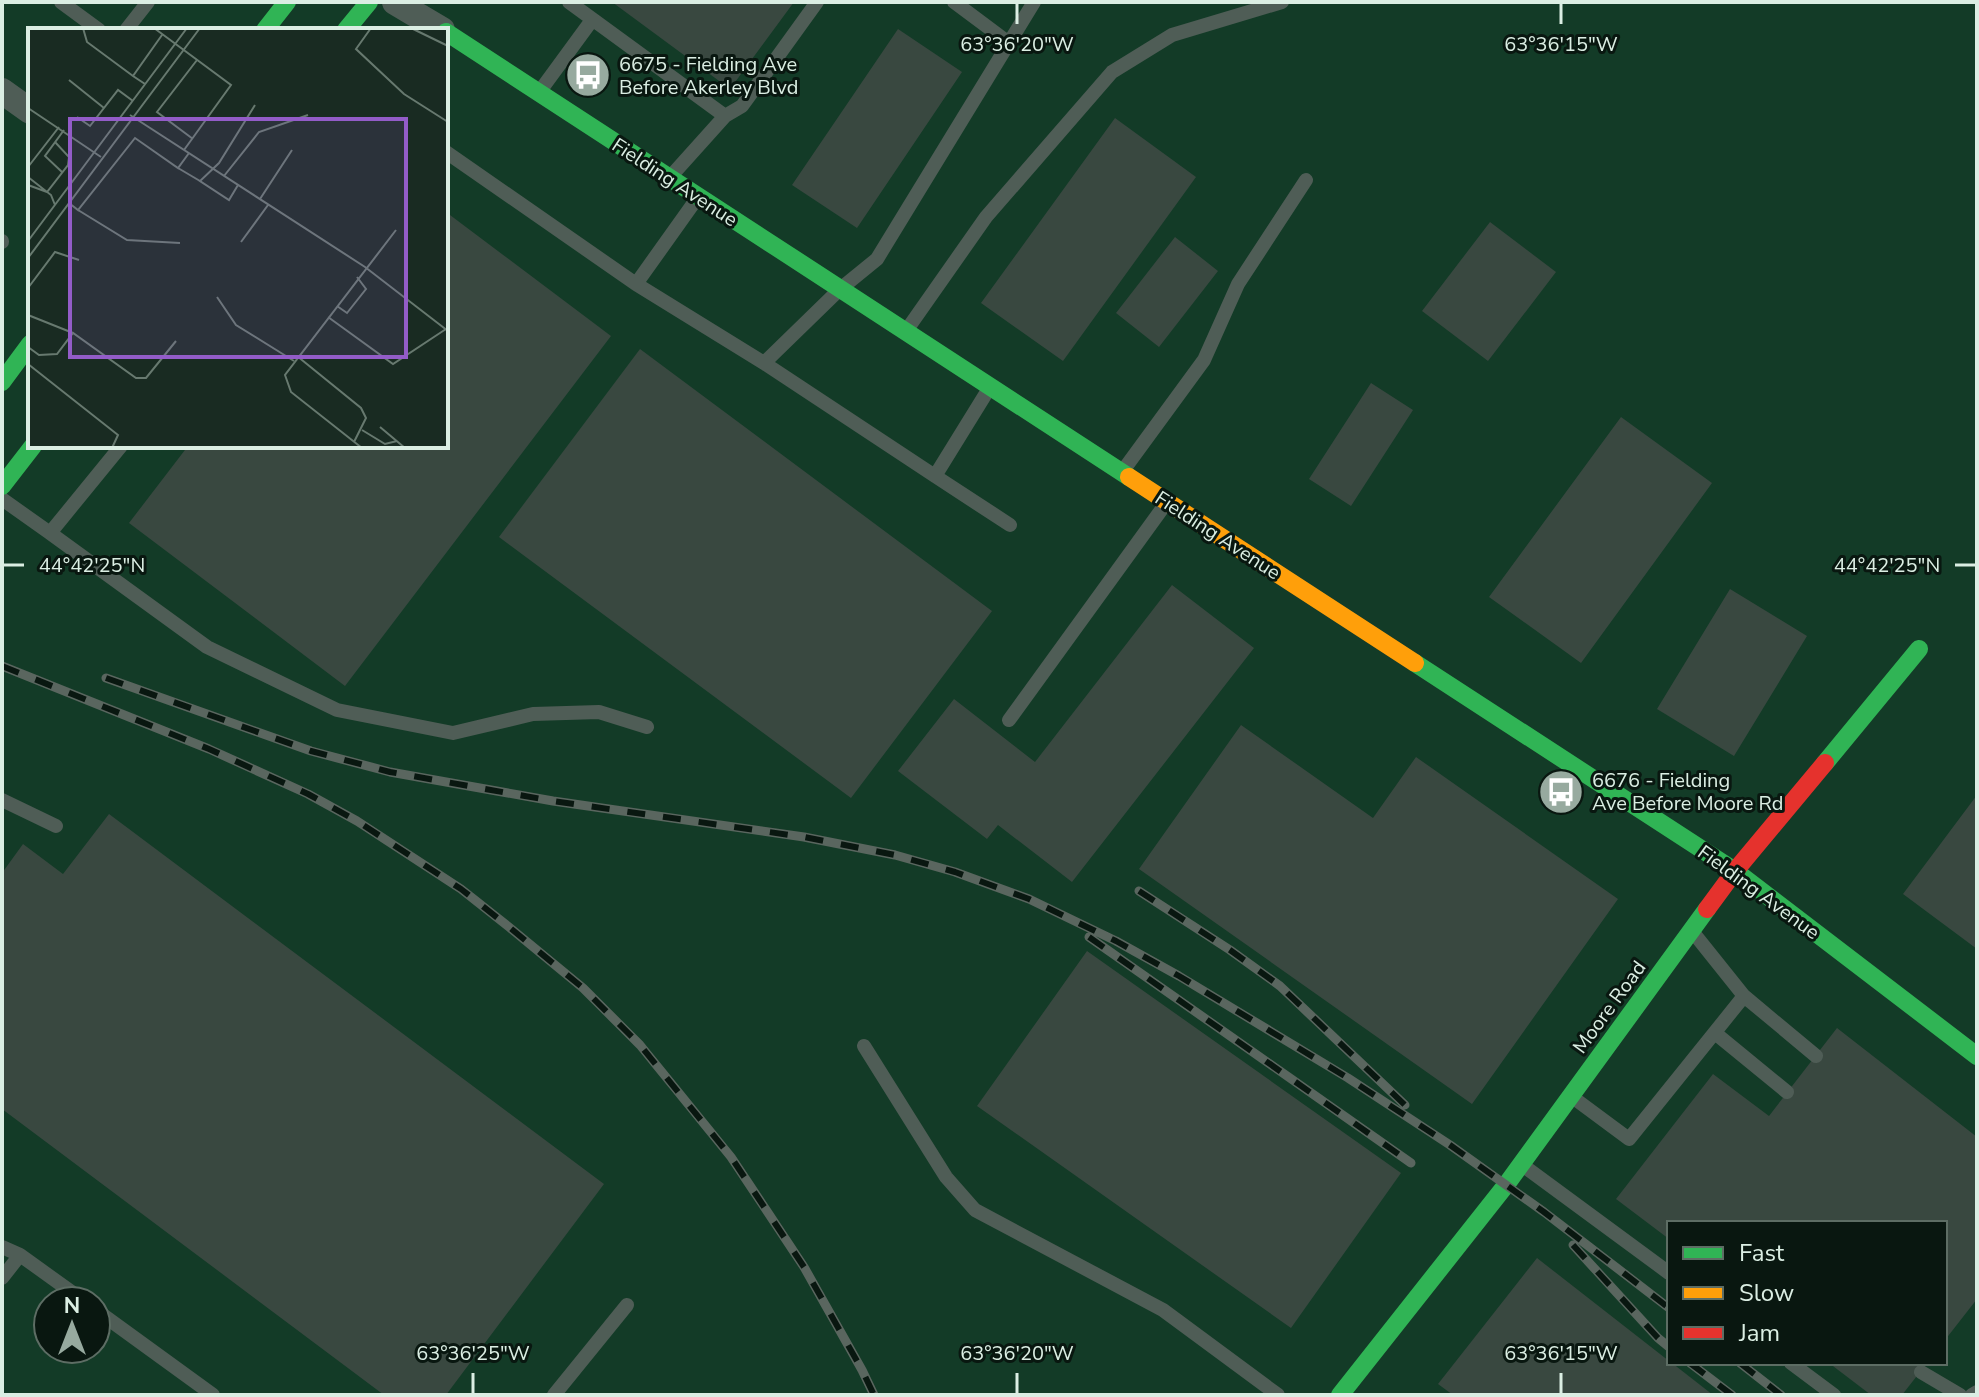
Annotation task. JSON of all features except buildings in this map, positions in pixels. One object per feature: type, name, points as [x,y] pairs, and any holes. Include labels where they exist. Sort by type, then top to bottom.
[{"type":"street","points":[[267,28],[287,2]]},
{"type":"street","points":[[348,28],[369,2]]},
{"type":"street","name":"Fielding Avenue","points":[[395,2],[438,28]]},
{"type":"street","name":"Fielding Avenue","points":[[448,34],[1735,871],[1977,1056]]},
{"type":"street","points":[[2,91],[28,110]]},
{"type":"street","points":[[2,382],[28,347]]},
{"type":"street","points":[[2,486],[31,448]]},
{"type":"street","name":"Moore Road","points":[[1340,1395],[1521,1163],[1735,871],[1919,649]]},
{"type":"lane","points":[[61,2],[96,28]]},
{"type":"lane","points":[[128,28],[148,2]]},
{"type":"lane","points":[[569,2],[725,116]]},
{"type":"lane","points":[[669,178],[725,116],[742,106],[817,2]]},
{"type":"lane","points":[[954,2],[1009,43]]},
{"type":"lane","points":[[764,363],[839,290],[877,259],[1034,2]]},
{"type":"lane","points":[[906,331],[986,217],[1112,72],[1172,35],[1282,2]]},
{"type":"lane","points":[[539,93],[592,20]]},
{"type":"lane","points":[[448,153],[636,284],[764,363],[1010,525]]},
{"type":"lane","points":[[1122,472],[1204,360],[1238,284],[1306,180]]},
{"type":"lane","points":[[636,284],[698,197]]},
{"type":"lane","points":[[935,476],[991,387]]},
{"type":"lane","points":[[50,533],[119,448]]},
{"type":"lane","points":[[2,499],[207,647],[337,710],[453,733],[533,714],[599,712],[647,727]]},
{"type":"lane","points":[[1009,720],[1167,501]]},
{"type":"lane","points":[[2,800],[56,826]]},
{"type":"lane","points":[[1692,931],[1744,996],[1816,1056]]},
{"type":"lane","points":[[1571,1096],[1629,1139],[1744,996]]},
{"type":"lane","points":[[1715,1033],[1787,1092]]},
{"type":"lane","points":[[864,1046],[946,1177],[975,1210],[1163,1310],[1278,1395]]},
{"type":"lane","points":[[1521,1163],[1667,1272]]},
{"type":"lane","points":[[2,1247],[20,1255],[62,1285]]},
{"type":"lane","points":[[2,1278],[20,1255]]},
{"type":"lane","points":[[554,1395],[627,1305]]},
{"type":"lane","points":[[112,1322],[213,1395]]},
{"type":"lane","points":[[1794,1365],[1834,1395]]},
{"type":"lane","points":[[1921,1372],[1960,1395]]},
{"type":"shaded area","points":[[2,2],[1977,2],[1977,1395],[2,1395]]},
{"type":"railway","points":[[2,666],[209,749],[308,794],[357,821],[461,889],[583,988],[640,1045],[731,1157],[804,1267],[874,1395]]},
{"type":"railway","points":[[106,678],[311,751],[390,772],[553,801],[804,837],[895,855],[955,872],[1029,899],[1179,976],[1348,1078],[1544,1212],[1667,1306]]},
{"type":"railway","points":[[1139,891],[1280,986],[1405,1105]]},
{"type":"railway","points":[[1089,937],[1411,1163]]},
{"type":"railway","points":[[1573,1245],[1667,1345]]},
{"type":"railway","points":[[1693,1365],[1732,1395]]},
{"type":"railway","points":[[1743,1365],[1781,1395]]},
{"type":"traffic: fast","points":[[267,28],[287,2]]},
{"type":"traffic: fast","points":[[348,28],[369,2]]},
{"type":"traffic: fast","points":[[448,33],[1129,477]]},
{"type":"traffic: fast","points":[[2,382],[28,347]]},
{"type":"traffic: fast","points":[[2,486],[31,448]]},
{"type":"traffic: fast","points":[[1825,763],[1919,649]]},
{"type":"traffic: fast","points":[[1415,663],[1735,871],[1977,1056]]},
{"type":"traffic: fast","points":[[1340,1395],[1506,1185],[1707,909]]},
{"type":"traffic: slow","points":[[1129,477],[1415,663]]},
{"type":"traffic: jam","points":[[1707,909],[1825,763]]},
{"type":"place","name":"6675 - Fielding Ave Before Akerley Blvd","points":[[588,75]]},
{"type":"place","name":"6676 - Fielding Ave Before Moore Rd","points":[[1561,792]]}]
